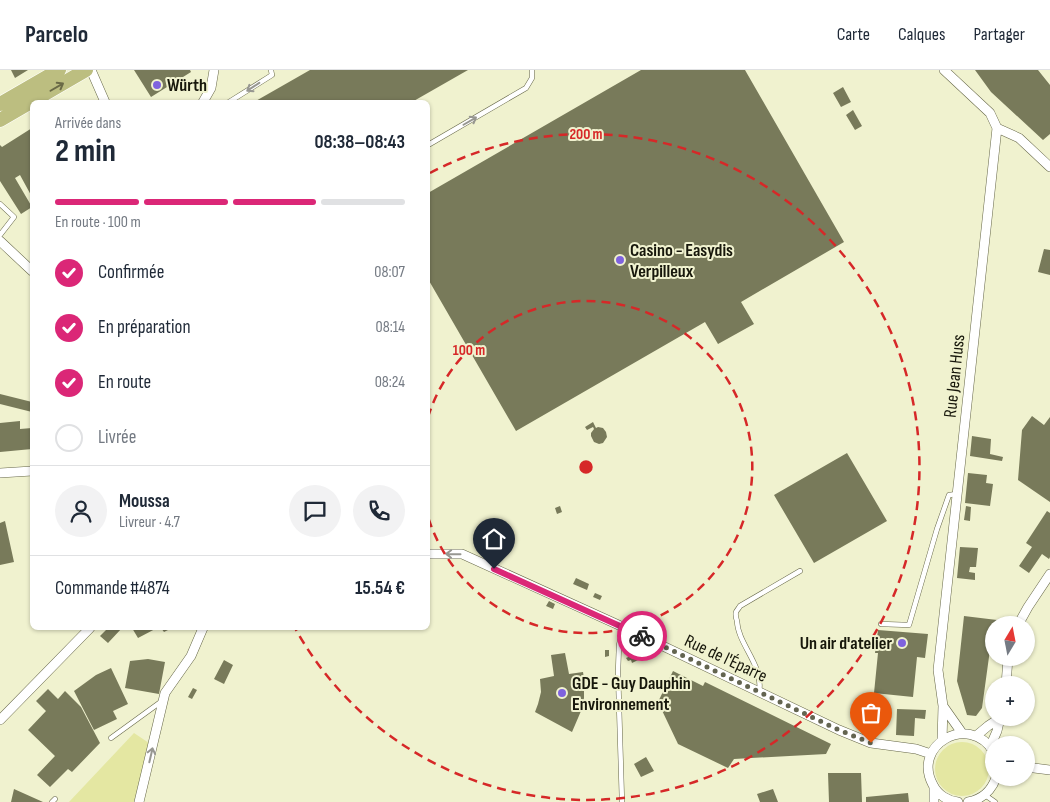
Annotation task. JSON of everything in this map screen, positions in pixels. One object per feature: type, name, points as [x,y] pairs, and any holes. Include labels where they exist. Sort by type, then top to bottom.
[{"type":"main road","points":[[0,104],[59,70]]},
{"type":"main road","points":[[34,100],[86,70]]},
{"type":"main road","points":[[0,120],[30,103]]},
{"type":"street","points":[[91,70],[104,100]]},
{"type":"street","points":[[205,100],[211,88],[214,70]]},
{"type":"street","points":[[944,70],[990,113],[997,128],[1019,138],[1050,167]]},
{"type":"street","name":"Rue Jean Huss","points":[[942,741],[943,706],[938,670],[997,128]]},
{"type":"street","points":[[0,241],[30,269]]},
{"type":"street","points":[[0,473],[30,470]]},
{"type":"street","name":"Rue de l'Éparre","points":[[430,554],[462,554],[839,730],[871,743],[916,749],[931,754]]},
{"type":"street","points":[[1023,616],[1050,574]]},
{"type":"street","points":[[0,720],[88,630]]},
{"type":"street","points":[[139,802],[165,693],[191,656],[202,630]]},
{"type":"street","name":"Rue Jean Huss","points":[[943,706],[962,733]]},
{"type":"street","points":[[976,736],[988,726]]},
{"type":"street","points":[[958,802],[946,798],[934,788],[929,777],[928,765],[931,754],[942,741],[951,735],[962,733],[976,736],[985,742]]},
{"type":"street","points":[[1035,769],[1050,770]]},
{"type":"street","points":[[968,802],[985,795],[992,786]]},
{"type":"street","points":[[934,788],[934,802]]},
{"type":"lane","points":[[232,100],[272,75],[272,70]]},
{"type":"lane","points":[[430,144],[526,88],[532,78],[532,70]]},
{"type":"lane","points":[[0,204],[14,217],[0,235]]},
{"type":"lane","points":[[881,624],[909,625],[949,495],[957,494]]},
{"type":"lane","points":[[759,692],[761,683],[753,660],[737,626],[736,612],[740,606],[800,571]]},
{"type":"lane","points":[[622,802],[618,672],[619,644],[623,628]]},
{"type":"lane","points":[[111,738],[164,700]]},
{"type":"lane","points":[[985,795],[995,802]]},
{"type":"green space","points":[[134,733],[149,743],[134,802],[69,802]]},
{"type":"green space","points":[[962,742],[972,744],[984,754],[985,782],[981,788],[972,794],[962,796],[952,794],[943,788],[937,779],[935,769],[937,759],[943,750],[952,744]]},
{"type":"building","points":[[11,70],[28,70],[15,78]]},
{"type":"building","name":"Würth","points":[[134,70],[190,70],[191,72],[151,97]]},
{"type":"building","points":[[310,70],[468,70],[416,100],[258,100]]},
{"type":"building","name":"Casino - Easydis Verpilleux","points":[[641,70],[745,70],[844,242],[741,302],[754,324],[718,344],[705,322],[516,431],[430,282],[430,192]]},
{"type":"building","points":[[975,70],[1038,70],[1050,85],[1050,134],[1043,140],[991,92]]},
{"type":"building","points":[[843,87],[851,102],[841,107],[833,93]]},
{"type":"building","points":[[853,110],[862,126],[855,130],[846,115]]},
{"type":"building","points":[[30,129],[30,193],[20,175],[15,178],[30,204],[30,208],[21,214],[0,181],[0,145],[2,147]]},
{"type":"building","points":[[1044,249],[1050,250],[1050,275],[1038,272]]},
{"type":"building","points":[[0,394],[30,402],[30,412],[0,404]]},
{"type":"building","points":[[1032,416],[1044,425],[1050,417],[1050,502],[1018,480],[1022,430]]},
{"type":"building","points":[[20,421],[20,429],[30,428],[30,449],[0,452],[0,423]]},
{"type":"building","points":[[593,422],[596,428],[603,428],[606,432],[607,437],[603,443],[594,442],[591,436],[593,427],[587,430],[585,427]]},
{"type":"building","points":[[972,436],[991,439],[990,454],[1003,457],[1002,461],[970,456]]},
{"type":"building","points":[[847,453],[887,521],[814,563],[774,495]]},
{"type":"building","points":[[968,473],[987,475],[986,483],[993,484],[990,506],[965,503]]},
{"type":"building","points":[[560,506],[562,512],[557,514],[555,508]]},
{"type":"building","points":[[966,506],[971,507],[970,521],[964,520]]},
{"type":"building","points":[[1047,511],[1050,513],[1050,557],[1049,559],[1042,554],[1029,573],[1019,566],[1032,547],[1026,543]]},
{"type":"building","points":[[5,521],[14,562],[0,565],[0,523]]},
{"type":"building","points":[[960,547],[978,548],[976,567],[970,567],[969,572],[975,573],[975,580],[957,578]]},
{"type":"building","points":[[576,578],[589,584],[587,590],[573,584]]},
{"type":"building","points":[[595,593],[602,596],[600,600],[593,597]]},
{"type":"building","points":[[549,601],[555,604],[553,609],[546,606]]},
{"type":"building","points":[[964,616],[985,619],[985,666],[988,666],[982,708],[976,716],[967,715],[957,681]]},
{"type":"building","points":[[106,630],[120,630],[108,643],[100,636]]},
{"type":"building","points":[[133,630],[153,630],[138,638]]},
{"type":"building","points":[[878,630],[928,634],[925,658],[917,657],[913,697],[874,693],[878,653],[875,653]]},
{"type":"building","points":[[605,650],[609,650],[609,656],[605,657]]},
{"type":"building","name":"GDE - Guy Dauphin Environnement","points":[[565,653],[569,674],[583,672],[584,679],[584,698],[572,732],[535,712],[541,692],[540,679],[554,676],[551,655]]},
{"type":"building","points":[[635,654],[638,660],[632,663],[631,660],[628,661],[626,658]]},
{"type":"building","points":[[148,659],[165,662],[159,694],[125,688],[130,661]]},
{"type":"building","points":[[224,660],[233,665],[224,684],[214,679]]},
{"type":"building","points":[[111,668],[128,704],[113,711],[117,719],[94,730],[74,691],[96,675]]},
{"type":"building","points":[[673,671],[703,686],[705,682],[831,744],[826,754],[734,759],[728,768],[678,744],[658,702]]},
{"type":"building","points":[[193,688],[197,690],[192,699],[188,697]]},
{"type":"building","points":[[48,689],[58,699],[65,691],[81,707],[100,743],[72,772],[68,769],[50,787],[37,775],[55,756],[28,730],[46,711],[36,701]]},
{"type":"building","points":[[897,709],[926,710],[925,719],[915,718],[914,736],[896,735]]},
{"type":"building","points":[[646,757],[654,771],[641,777],[634,764]]},
{"type":"building","points":[[828,773],[861,773],[862,802],[829,802]]},
{"type":"building","points":[[14,789],[43,802],[11,802]]},
{"type":"building","points":[[773,789],[778,802],[760,802],[757,794]]},
{"type":"building","points":[[908,793],[909,802],[866,802],[866,797]]},
{"type":"way so far","points":[[642,636],[839,730],[871,743]]},
{"type":"place","name":"Würth","points":[[157,85]]},
{"type":"place","name":"Casino - Easydis Verpilleux","points":[[620,260]]},
{"type":"place","name":"Un air d'atelier","points":[[902,643]]},
{"type":"place","name":"GDE - Guy Dauphin Environnement","points":[[562,693]]},
{"type":"route","points":[[494,569],[642,636]]}]
